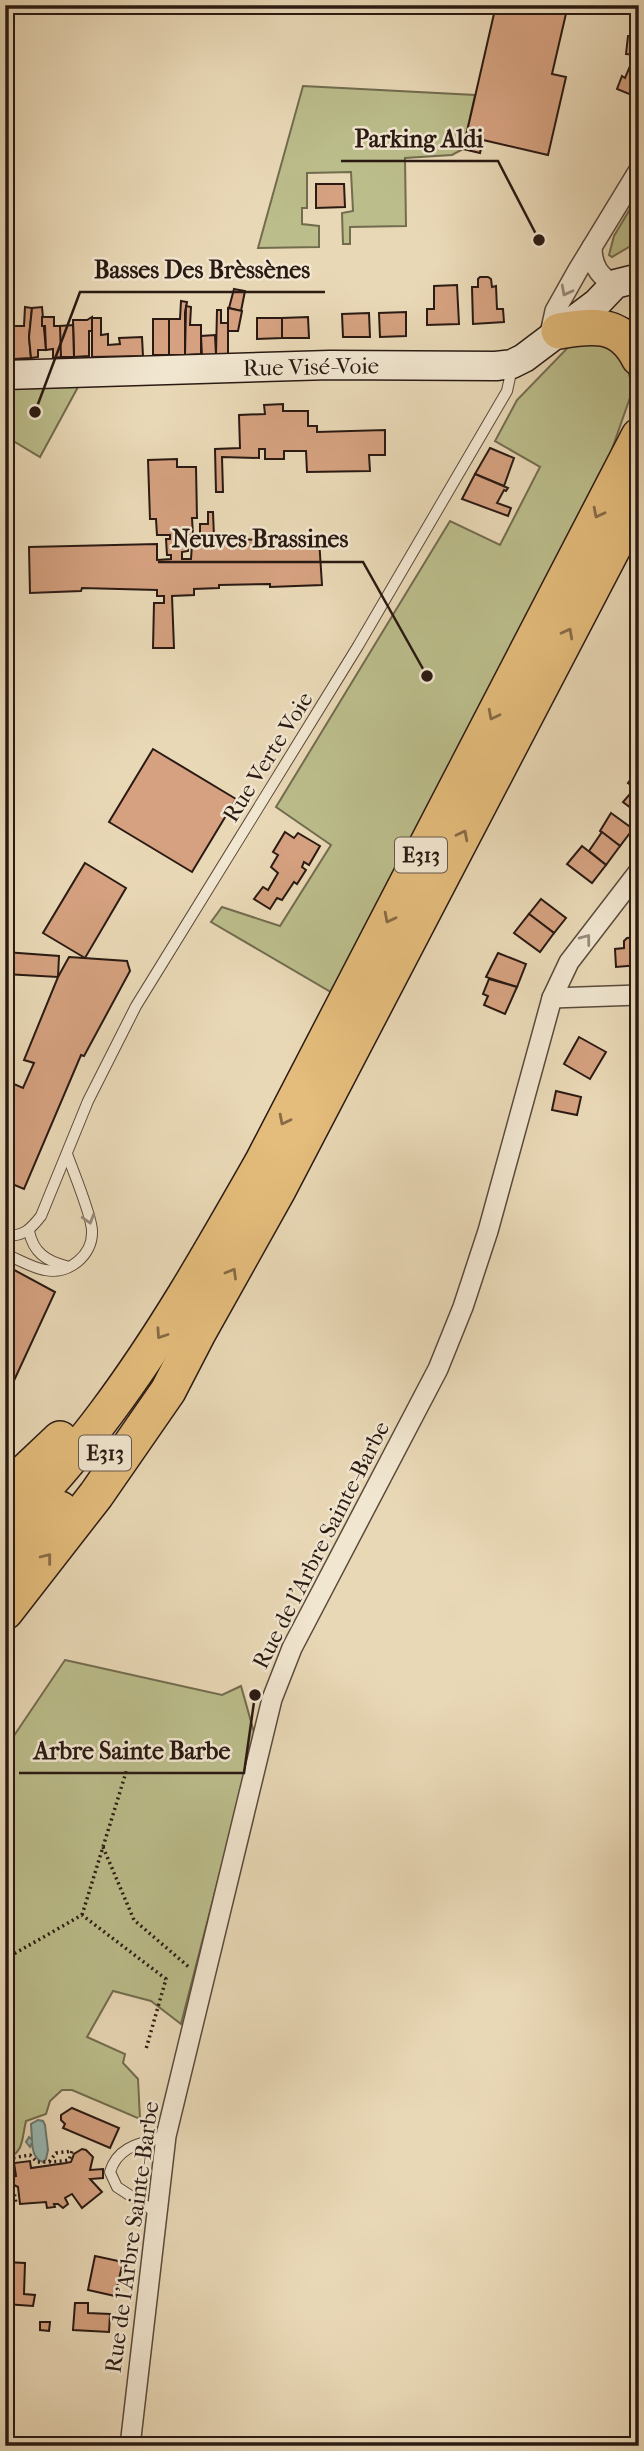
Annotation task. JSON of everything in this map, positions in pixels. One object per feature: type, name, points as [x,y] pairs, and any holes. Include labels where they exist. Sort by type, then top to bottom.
[{"type":"highway","points":[[554,335],[592,326],[605,328],[623,337],[639,358]]},
{"type":"highway","points":[[634,444],[639,411]]},
{"type":"highway","name":"E313","points":[[5,1532],[81,1446],[129,1381],[203,1266],[262,1163],[634,444]]},
{"type":"highway","name":"E313","points":[[5,1567],[59,1510],[198,1333],[278,1190],[639,498]]},
{"type":"highway","points":[[5,1612],[96,1495],[168,1391],[198,1333]]},
{"type":"highway","points":[[5,1491],[93,1406],[129,1381]]},
{"type":"street","points":[[554,335],[555,311],[639,170]]},
{"type":"street","points":[[512,364],[622,290],[607,281],[596,268],[592,247]]},
{"type":"street","name":"Rue Visé-Voie","points":[[5,375],[330,365],[512,364]]},
{"type":"street","name":"Rue de l'Arbre Sainte-Barbe","points":[[130,2446],[166,2136],[272,1699],[292,1648],[438,1369],[463,1307],[488,1231],[552,998],[569,962],[639,871]]},
{"type":"street","points":[[552,998],[639,995]]},
{"type":"lane","name":"Rue Verte Voie","points":[[29,1231],[41,1216],[88,1101],[136,1006],[358,646],[507,391],[512,364]]},
{"type":"lane","points":[[5,1038],[9,1038],[5,1049]]},
{"type":"lane","points":[[5,1254],[47,1271],[69,1267],[85,1256],[91,1244],[93,1229],[67,1154]]},
{"type":"lane","points":[[5,1236],[17,1236],[29,1231],[32,1243],[39,1253],[51,1262],[69,1267]]},
{"type":"lane","points":[[157,2214],[117,2187],[110,2172],[113,2162],[126,2148],[166,2136]]},
{"type":"path","points":[[5,1959],[82,1915],[127,1769]]},
{"type":"path","points":[[103,1847],[134,1920],[195,1971]]},
{"type":"path","points":[[82,1915],[166,1979],[146,2049]]},
{"type":"path","points":[[5,2135],[5,2153]]},
{"type":"path","points":[[16,2204],[13,2191],[6,2187],[5,2182],[12,2172],[8,2162],[12,2158],[30,2155],[37,2162],[49,2162],[69,2160],[72,2151],[56,2153],[49,2162]]},
{"type":"green space","points":[[303,86],[475,95],[463,149],[452,155],[405,158],[406,226],[350,227],[350,244],[343,244],[342,213],[353,211],[351,172],[307,173],[307,208],[302,208],[302,224],[319,226],[319,247],[258,248]]},
{"type":"green space","points":[[639,194],[639,241],[612,257],[609,255],[614,236]]},
{"type":"green space","points":[[579,336],[621,345],[633,389],[605,469],[336,995],[211,922],[222,907],[280,926],[331,845],[276,807],[450,521],[500,545],[540,467],[495,441],[517,400]]},
{"type":"green space","points":[[5,387],[78,387],[40,457],[5,436]]},
{"type":"green space","points":[[65,1660],[222,1695],[241,1686],[255,1736],[181,2024],[151,2001],[113,1991],[87,2037],[125,2054],[123,2063],[138,2079],[140,2119],[72,2090],[62,2090],[50,2101],[46,2114],[26,2121],[19,2149],[5,2160],[8,2146],[12,2142],[5,2133],[5,1749]]},
{"type":"water","points":[[38,2120],[45,2125],[48,2150],[43,2162],[36,2157],[32,2143],[30,2147],[26,2142],[29,2137],[32,2140],[31,2124]]},
{"type":"building","points":[[496,5],[568,5],[552,74],[566,77],[548,155],[483,140],[480,153],[463,149]]},
{"type":"building","points":[[628,36],[639,37],[639,55],[626,54]]},
{"type":"building","points":[[633,59],[639,62],[639,98],[617,89]]},
{"type":"building","points":[[316,184],[344,184],[345,207],[316,208]]},
{"type":"building","points":[[480,277],[488,277],[492,287],[496,286],[497,309],[503,309],[504,322],[473,324],[472,287],[478,287]]},
{"type":"building","points":[[457,285],[459,324],[427,325],[427,309],[434,309],[434,286]]},
{"type":"building","points":[[234,289],[245,291],[241,311],[229,308]]},
{"type":"building","points":[[181,301],[187,302],[185,355],[169,355],[169,319],[180,319]]},
{"type":"building","points":[[186,306],[191,307],[190,325],[201,325],[201,354],[185,355]]},
{"type":"building","points":[[25,307],[32,308],[29,337],[31,358],[14,359],[14,326],[24,326]]},
{"type":"building","points":[[42,307],[46,350],[38,350],[38,357],[31,358],[29,337],[32,308]]},
{"type":"building","points":[[228,308],[242,311],[238,331],[228,331]]},
{"type":"building","points":[[217,310],[221,310],[221,323],[228,323],[228,354],[216,354]]},
{"type":"building","points":[[406,312],[406,336],[380,337],[379,313]]},
{"type":"building","points":[[5,313],[7,337],[13,336],[14,359],[5,359]]},
{"type":"building","points":[[369,313],[370,337],[343,337],[342,314]]},
{"type":"building","points":[[42,317],[54,317],[54,326],[61,326],[61,357],[53,358],[53,349],[46,350]]},
{"type":"building","points":[[92,317],[89,356],[74,357],[73,320],[87,320]]},
{"type":"building","points":[[308,317],[309,338],[282,338],[282,318]]},
{"type":"building","points":[[92,318],[101,318],[101,335],[108,334],[108,345],[120,344],[119,338],[142,337],[143,356],[92,357]]},
{"type":"building","points":[[257,318],[282,318],[282,338],[257,339]]},
{"type":"building","points":[[153,319],[169,319],[169,355],[153,355]]},
{"type":"building","points":[[73,325],[74,357],[61,357],[60,326]]},
{"type":"building","points":[[215,335],[216,355],[202,356],[201,336]]},
{"type":"building","points":[[283,404],[283,411],[308,411],[308,426],[317,426],[317,432],[385,430],[385,455],[369,455],[370,471],[307,472],[306,451],[284,451],[284,459],[265,459],[265,449],[259,449],[259,458],[222,457],[223,492],[216,492],[215,449],[240,448],[239,415],[265,414],[264,405]]},
{"type":"building","points":[[490,448],[514,458],[504,486],[475,474]]},
{"type":"building","points":[[177,459],[177,467],[196,467],[197,518],[192,518],[193,535],[179,535],[178,539],[200,537],[200,524],[208,524],[208,512],[213,512],[214,537],[206,538],[206,542],[188,543],[188,551],[182,552],[182,559],[191,559],[192,544],[218,543],[218,540],[319,539],[322,585],[219,585],[219,588],[194,589],[194,595],[172,596],[174,648],[153,648],[154,603],[164,603],[164,596],[157,596],[157,590],[82,588],[81,591],[30,593],[29,547],[157,544],[157,560],[171,559],[171,555],[167,555],[166,539],[170,539],[170,535],[157,535],[156,519],[150,519],[148,460]]},
{"type":"building","points":[[475,474],[508,488],[497,503],[511,508],[508,516],[462,499]]},
{"type":"building","points":[[153,749],[236,799],[192,872],[109,822]]},
{"type":"building","points":[[639,768],[639,791],[628,783]]},
{"type":"building","points":[[635,788],[639,791],[639,814],[623,802]]},
{"type":"building","points":[[611,813],[633,829],[620,846],[600,831]]},
{"type":"building","points":[[285,832],[294,838],[298,833],[320,846],[309,865],[304,862],[302,867],[306,870],[297,884],[294,882],[282,900],[277,898],[270,909],[254,899],[263,887],[268,890],[278,873],[271,867],[278,855],[273,852]]},
{"type":"building","points":[[602,832],[620,846],[606,865],[589,851]]},
{"type":"building","points":[[582,846],[606,865],[592,883],[567,864]]},
{"type":"building","points":[[85,863],[126,888],[85,958],[43,933]]},
{"type":"building","points":[[541,899],[566,918],[554,933],[529,914]]},
{"type":"building","points":[[529,914],[554,933],[540,952],[514,933]]},
{"type":"building","points":[[639,937],[639,965],[616,967],[615,949],[624,948],[627,938]]},
{"type":"building","points":[[5,952],[59,956],[58,977],[5,974]]},
{"type":"building","points":[[498,953],[526,964],[517,987],[486,977]]},
{"type":"building","points":[[69,957],[127,961],[130,971],[84,1056],[81,1055],[24,1189],[5,1181],[5,1104],[14,1084],[23,1088],[34,1063],[24,1060]]},
{"type":"building","points":[[489,979],[517,987],[505,1014],[484,1005],[488,996],[483,994]]},
{"type":"building","points":[[579,1037],[606,1052],[590,1079],[564,1064]]},
{"type":"building","points":[[556,1091],[581,1097],[577,1115],[552,1110]]},
{"type":"building","points":[[5,1265],[55,1292],[5,1400]]},
{"type":"building","points":[[72,2108],[119,2128],[110,2148],[63,2128],[65,2124],[61,2115]]},
{"type":"building","points":[[82,2149],[93,2157],[90,2170],[103,2169],[103,2178],[90,2179],[102,2192],[82,2208],[72,2194],[65,2198],[68,2204],[63,2208],[54,2204],[55,2207],[47,2208],[46,2202],[20,2204],[18,2187],[10,2183],[12,2177],[16,2176],[14,2163],[30,2161],[31,2168],[71,2162],[74,2154]]},
{"type":"building","points":[[95,2256],[123,2262],[115,2296],[88,2290]]},
{"type":"building","points":[[5,2262],[25,2263],[24,2294],[35,2295],[33,2306],[5,2304]]},
{"type":"building","points":[[75,2303],[88,2303],[88,2313],[110,2314],[109,2332],[73,2330]]},
{"type":"building","points":[[40,2322],[50,2322],[49,2331],[40,2330]]},
{"type":"place","name":"Parking Aldi","points":[[539,240]]},
{"type":"place","name":"Basses Des Brèssènes","points":[[35,412]]},
{"type":"place","name":"Neuves Brassines","points":[[427,676]]},
{"type":"place","name":"Arbre Sainte Barbe","points":[[255,1695]]}]
